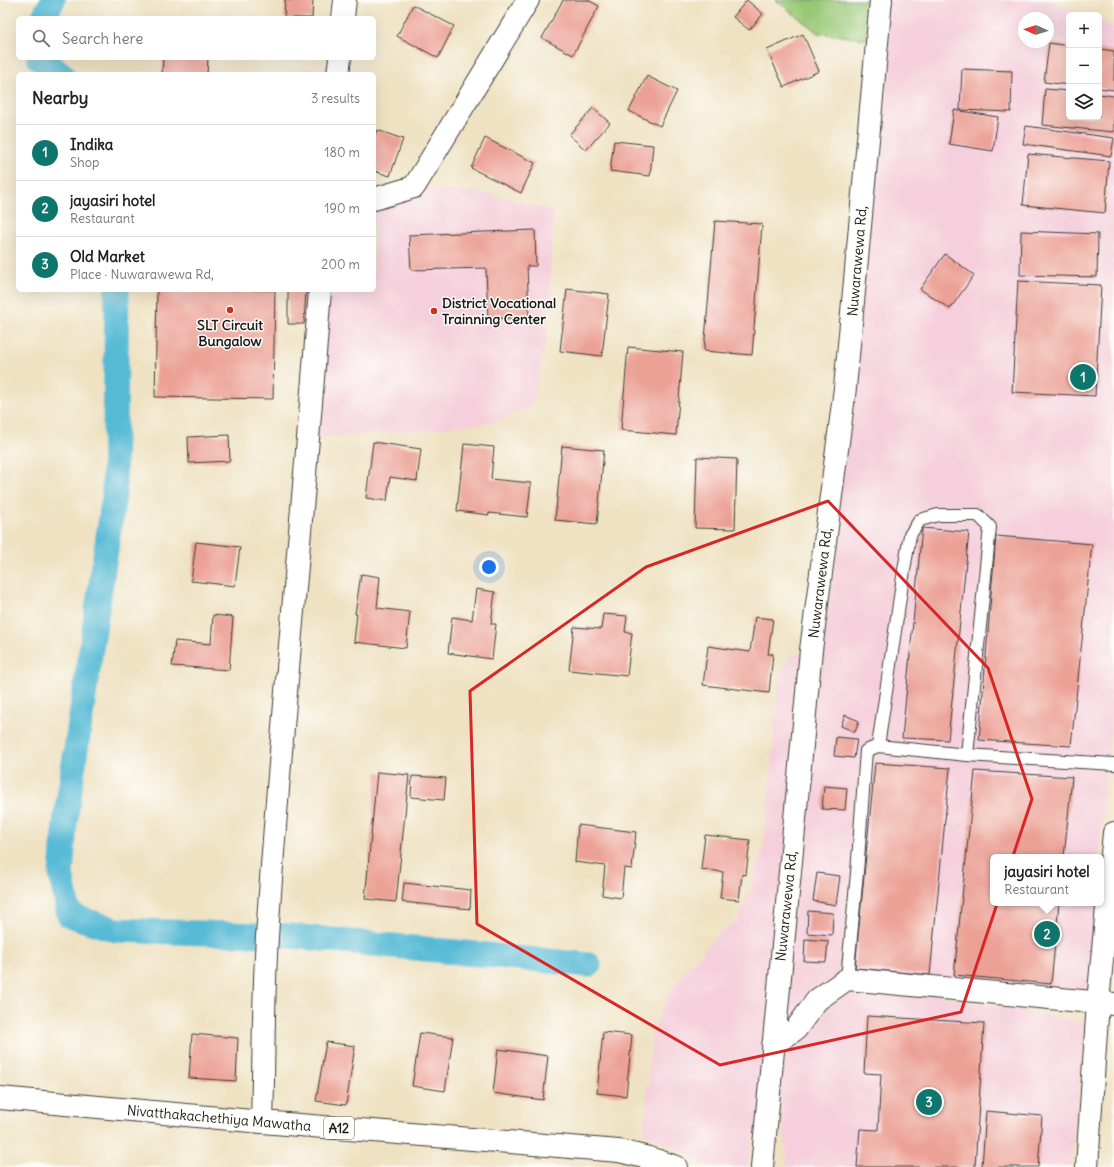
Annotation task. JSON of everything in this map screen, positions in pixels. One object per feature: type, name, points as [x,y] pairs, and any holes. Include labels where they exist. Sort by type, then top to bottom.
[{"type":"main road","points":[[343,16],[345,0]]},
{"type":"main road","points":[[376,199],[414,187],[528,0]]},
{"type":"main road","name":"Nuwarawewa Rd,","points":[[762,1167],[772,1045],[811,650],[844,388],[881,0]]},
{"type":"main road","points":[[338,72],[340,60]]},
{"type":"main road","points":[[262,1122],[267,939],[320,292]]},
{"type":"main road","points":[[1087,1167],[1106,1003],[1114,833]]},
{"type":"main road","points":[[772,1045],[796,1029],[817,1000],[847,979],[1106,1003]]},
{"type":"main road","name":"Nivatthakachethiya Mawatha","points":[[0,1098],[262,1122],[619,1151],[649,1158],[676,1167]]},
{"type":"lane","points":[[878,746],[910,535],[920,520],[938,515],[978,515],[990,527],[967,754]]},
{"type":"lane","points":[[847,979],[866,751],[878,746],[967,754],[1114,764]]},
{"type":"highlighted area","points":[[828,501],[988,668],[1032,799],[961,1012],[720,1065],[477,924],[470,691],[646,567]]},
{"type":"shaded area","points":[[881,0],[1051,0],[1078,12],[1066,12],[1066,120],[1102,120],[1102,21],[1114,26],[1114,687],[1099,854],[990,854],[990,906],[1095,906],[1087,990],[851,979],[1086,1023],[1071,1167],[788,1167],[773,1047],[747,1167],[710,1167],[696,1158],[644,1133],[652,1032],[674,984],[716,936],[737,921],[751,889],[764,844],[779,680],[789,656],[811,650]]},
{"type":"shaded area","name":"District Vocational Trainning Center","points":[[414,187],[484,193],[553,210],[548,332],[532,407],[491,422],[424,430],[309,438],[320,292],[376,292],[376,198]]},
{"type":"green space","points":[[776,0],[881,0],[878,41],[818,33]]},
{"type":"building","points":[[285,0],[313,0],[312,16],[284,16]]},
{"type":"building","points":[[563,0],[588,0],[599,6],[573,55],[542,38]]},
{"type":"building","points":[[747,0],[763,14],[749,30],[733,17]]},
{"type":"building","points":[[413,5],[454,26],[438,58],[397,36]]},
{"type":"building","points":[[803,34],[819,71],[784,87],[767,50]]},
{"type":"building","points":[[1054,44],[1066,46],[1066,85],[1044,82],[1048,48],[1054,48]]},
{"type":"building","points":[[1102,49],[1114,51],[1114,90],[1102,88]]},
{"type":"building","points":[[163,60],[208,60],[207,72],[162,72]]},
{"type":"building","points":[[962,69],[1012,71],[1011,112],[960,110]]},
{"type":"building","points":[[647,76],[677,91],[660,126],[629,111]]},
{"type":"building","points":[[1045,89],[1066,91],[1066,120],[1102,120],[1102,94],[1114,96],[1114,132],[1042,125]]},
{"type":"building","points":[[593,108],[610,123],[586,150],[569,135]]},
{"type":"building","points":[[954,110],[998,117],[993,151],[949,144]]},
{"type":"building","points":[[1026,126],[1114,138],[1111,156],[1023,144]]},
{"type":"building","points":[[377,130],[403,139],[390,176],[376,172]]},
{"type":"building","points":[[485,138],[535,163],[521,193],[471,168]]},
{"type":"building","points":[[614,141],[653,145],[650,176],[610,171]]},
{"type":"building","points":[[1028,154],[1109,161],[1105,213],[1023,205]]},
{"type":"building","points":[[715,221],[762,224],[752,355],[704,351]]},
{"type":"building","points":[[535,230],[536,266],[527,266],[529,317],[488,319],[486,268],[411,270],[409,235]]},
{"type":"building","points":[[1021,231],[1098,234],[1097,277],[1020,275]]},
{"type":"building","points":[[945,254],[974,275],[950,309],[920,289]]},
{"type":"building","points":[[1018,281],[1101,285],[1095,396],[1012,392]]},
{"type":"building","points":[[567,289],[609,294],[602,356],[560,351]]},
{"type":"building","points":[[157,292],[275,292],[273,399],[155,397]]},
{"type":"building","points":[[288,292],[306,292],[304,324],[288,324]]},
{"type":"building","points":[[628,347],[683,352],[676,435],[621,430]]},
{"type":"building","points":[[229,435],[230,461],[189,463],[188,437]]},
{"type":"building","points":[[373,442],[421,449],[417,481],[390,477],[387,501],[366,498]]},
{"type":"building","points":[[464,444],[494,447],[491,479],[531,483],[527,517],[489,513],[489,515],[457,511]]},
{"type":"building","points":[[562,446],[604,450],[597,524],[555,520]]},
{"type":"building","points":[[697,457],[737,459],[735,529],[695,528]]},
{"type":"building","points":[[922,528],[969,532],[948,740],[902,738]]},
{"type":"building","points":[[996,536],[1092,544],[1071,746],[979,740]]},
{"type":"building","points":[[196,542],[240,547],[235,586],[191,581]]},
{"type":"building","points":[[361,574],[380,577],[377,608],[410,612],[406,648],[354,642],[357,614],[355,614]]},
{"type":"building","points":[[476,589],[495,592],[491,624],[496,624],[492,659],[448,653],[452,617],[472,620]]},
{"type":"building","points":[[603,614],[627,616],[625,632],[632,633],[627,676],[569,670],[574,627],[601,629]]},
{"type":"building","points":[[213,615],[233,617],[229,670],[172,666],[175,641],[211,644]]},
{"type":"building","points":[[755,617],[773,619],[768,654],[773,654],[769,693],[703,685],[708,646],[750,652]]},
{"type":"building","points":[[845,715],[859,721],[855,732],[841,726]]},
{"type":"building","points":[[836,737],[857,739],[854,758],[834,756]]},
{"type":"building","points":[[875,763],[950,768],[930,975],[855,968]]},
{"type":"building","points":[[975,771],[1072,777],[1064,854],[990,854],[990,906],[1059,906],[1051,984],[954,975]]},
{"type":"building","points":[[377,772],[409,775],[396,902],[365,899]]},
{"type":"building","points":[[412,776],[446,778],[444,800],[411,797]]},
{"type":"building","points":[[824,786],[847,788],[845,810],[822,809]]},
{"type":"building","points":[[578,825],[636,832],[632,869],[624,868],[621,898],[602,895],[605,866],[575,862]]},
{"type":"building","points":[[705,835],[750,840],[746,875],[742,874],[739,900],[720,898],[723,872],[701,869]]},
{"type":"building","points":[[817,873],[840,876],[836,905],[813,901]]},
{"type":"building","points":[[404,883],[471,890],[470,909],[402,902]]},
{"type":"building","points":[[808,911],[833,913],[832,935],[807,933]]},
{"type":"building","points":[[805,939],[828,941],[826,962],[804,961]]},
{"type":"building","points":[[867,1016],[984,1023],[975,1167],[857,1167],[860,1129],[878,1130],[881,1074],[864,1073]]},
{"type":"building","points":[[603,1032],[632,1035],[626,1096],[597,1093]]},
{"type":"building","points":[[420,1033],[453,1037],[445,1091],[412,1086]]},
{"type":"building","points":[[192,1034],[238,1038],[236,1081],[189,1078]]},
{"type":"building","points":[[326,1042],[355,1046],[346,1105],[316,1101]]},
{"type":"building","points":[[498,1049],[548,1056],[543,1100],[493,1093]]},
{"type":"building","points":[[986,1111],[1042,1116],[1038,1167],[982,1167]]},
{"type":"waterway","points":[[44,16],[53,0]]},
{"type":"waterway","points":[[42,60],[59,72]]},
{"type":"waterway","points":[[117,292],[114,496],[65,823],[61,874],[69,915],[116,930],[291,936],[589,965]]},
{"type":"place","name":"SLT Circuit Bungalow","points":[[230,310]]},
{"type":"place","name":"District Vocational Trainning Center","points":[[434,311]]},
{"type":"place","name":"Indika","points":[[1083,377]]},
{"type":"place","name":"jayasiri hotel","points":[[1047,934]]},
{"type":"place","name":"Old Market","points":[[929,1102]]}]
